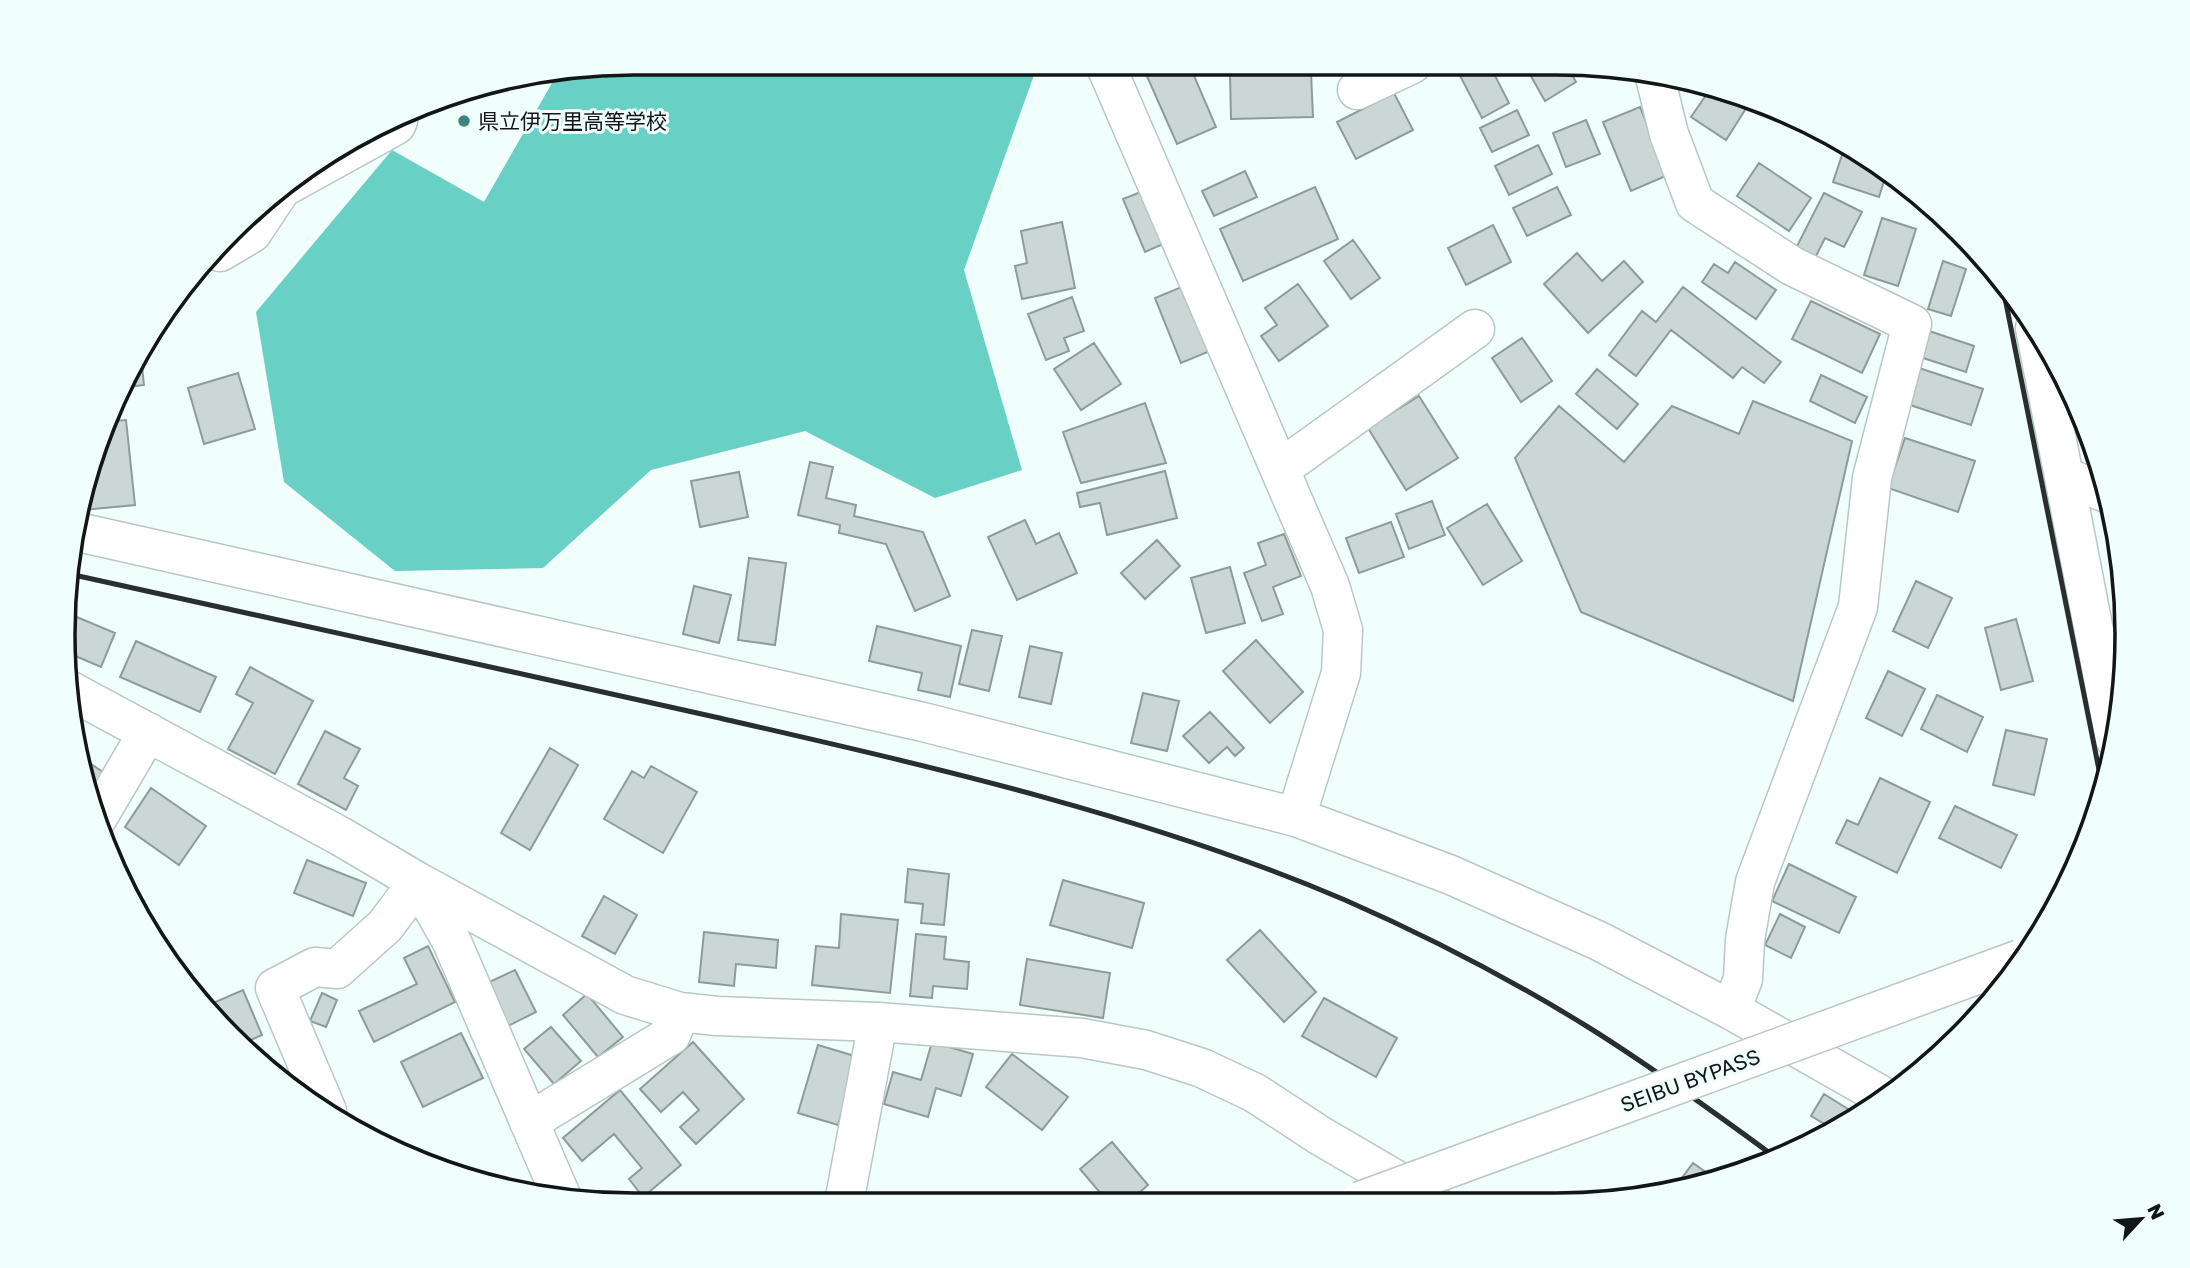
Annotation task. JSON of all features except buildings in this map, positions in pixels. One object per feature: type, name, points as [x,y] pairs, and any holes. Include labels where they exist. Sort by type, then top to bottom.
[{"type":"main road","points":[[1110,75],[1330,586],[1343,630],[1340,673],[1296,817]]},
{"type":"main road","points":[[1357,90],[1389,75]]},
{"type":"main road","points":[[1658,85],[1669,134],[1695,202],[1792,266],[1912,324],[1872,478],[1858,607],[1755,882],[1745,940],[1743,979],[1731,1010]]},
{"type":"main road","points":[[235,243],[252,233],[263,217]]},
{"type":"main road","points":[[1279,469],[1475,329]]},
{"type":"main road","points":[[2041,356],[2109,710]]},
{"type":"main road","points":[[2065,477],[2096,489]]},
{"type":"main road","points":[[85,533],[923,722],[1296,817],[1463,880],[1599,942],[1731,1010],[1875,1092]]},
{"type":"main road","points":[[79,695],[340,836],[418,882],[625,995],[680,1012],[717,1016],[878,1022],[1082,1038],[1146,1050],[1202,1068],[1255,1093],[1319,1135],[1418,1193]]},
{"type":"main road","points":[[103,808],[148,732]]},
{"type":"main road","points":[[321,1097],[275,988],[315,967],[337,969],[385,926],[418,882]]},
{"type":"main road","points":[[418,882],[452,942],[557,1187]]},
{"type":"main road","name":"SEIBU BYPASS","points":[[1382,1193],[2006,964]]},
{"type":"main road","points":[[529,1122],[671,1035],[680,1012]]},
{"type":"main road","points":[[846,1193],[878,1022]]},
{"type":"shaded area","points":[[634,75],[1034,75],[964,270],[1022,470],[935,498],[805,431],[651,470],[543,568],[395,571],[284,482],[256,312],[392,150],[484,202],[553,81]]},
{"type":"railway","points":[[2006,304],[2099,768]]},
{"type":"railway","points":[[78,576],[875,754],[1034,795],[1192,842],[1345,900],[1407,928],[1499,976],[1612,1042],[1767,1151]]},
{"type":"place","name":"県立伊万里高等学校","points":[[464,121]]}]
